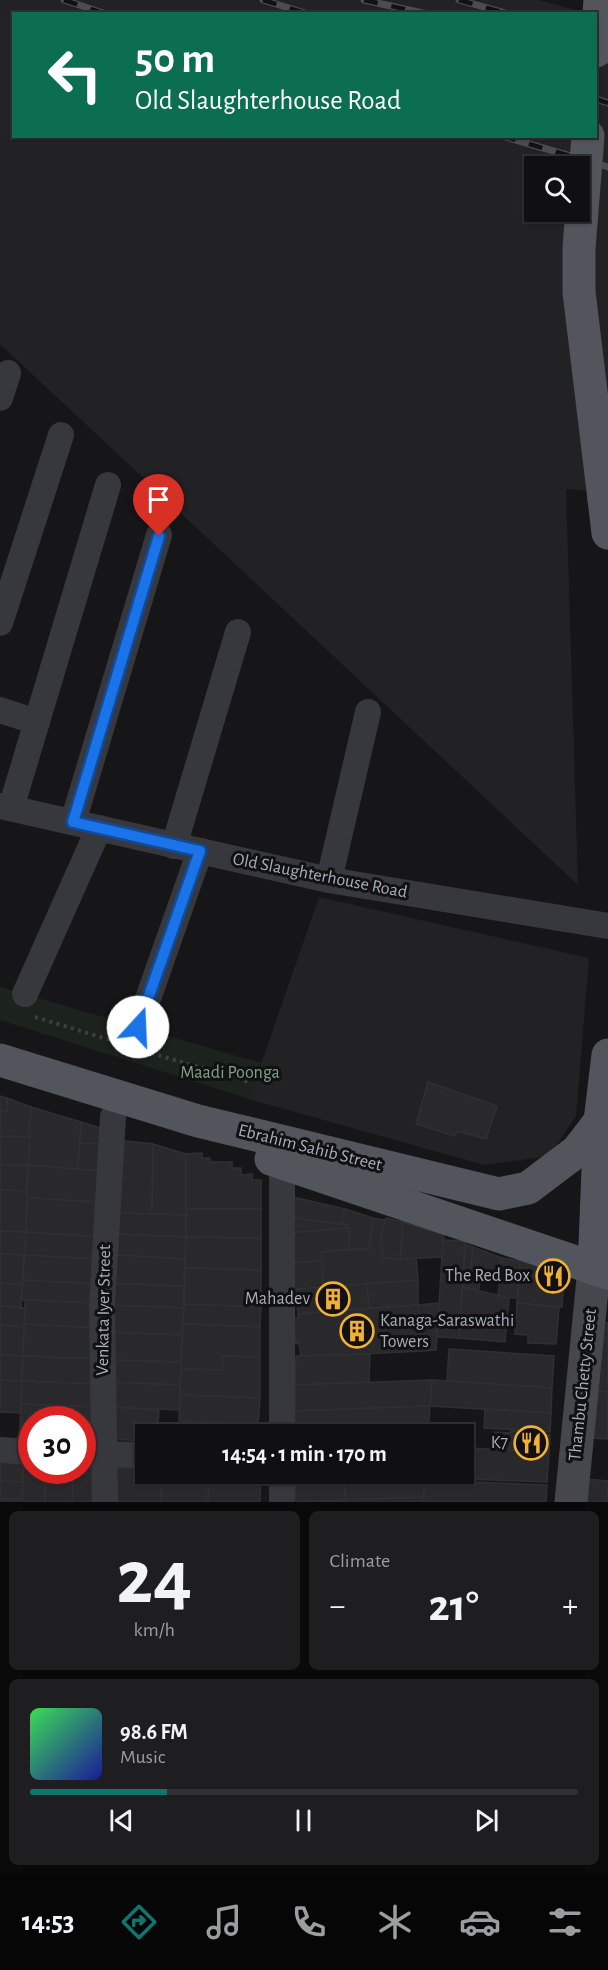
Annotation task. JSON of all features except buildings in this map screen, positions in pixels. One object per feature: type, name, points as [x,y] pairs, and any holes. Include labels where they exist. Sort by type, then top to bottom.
[{"type":"main road","points":[[597,38],[600,0]]},
{"type":"main road","points":[[588,138],[579,248],[579,292],[608,533]]},
{"type":"main road","points":[[601,1271],[608,1055]]},
{"type":"main road","name":"Ebrahim Sahib Street","points":[[0,1060],[198,1121],[499,1194],[528,1188],[577,1151],[604,1126]]},
{"type":"main road","name":"Ebrahim Sahib Street","points":[[0,1084],[282,1162],[601,1271]]},
{"type":"main road","points":[[492,1234],[499,1194]]},
{"type":"street","points":[[0,398],[8,373]]},
{"type":"street","points":[[0,623],[62,435]]},
{"type":"street","points":[[6,807],[37,722],[108,485]]},
{"type":"street","points":[[73,822],[159,536]]},
{"type":"street","points":[[174,846],[238,632]]},
{"type":"street","points":[[0,710],[37,722]]},
{"type":"street","points":[[328,880],[368,712]]},
{"type":"street","name":"Old Slaughterhouse Road","points":[[6,807],[328,880],[608,926]]},
{"type":"street","points":[[25,994],[99,828]]},
{"type":"street","points":[[138,1027],[200,851]]},
{"type":"street","name":"Venkata Iyer Street","points":[[96,1406],[113,1117]]},
{"type":"street","points":[[282,1162],[282,1424]]},
{"type":"street","name":"Thambu Chetty Street","points":[[571,1502],[601,1271]]},
{"type":"street","points":[[0,1450],[18,1451]]},
{"type":"street","points":[[96,1454],[135,1455]]},
{"type":"street","name":"Venkata Iyer Street","points":[[96,1466],[105,1502]]},
{"type":"street","points":[[282,1484],[282,1502]]},
{"type":"shaded area","points":[[0,0],[538,0],[583,12],[12,12],[12,138],[597,138],[597,16],[608,19],[608,492],[566,489],[578,885],[0,344]]},
{"type":"shaded area","points":[[319,897],[589,958],[576,1116],[549,1156],[484,1165],[249,1099]]},
{"type":"green space","name":"Maadi Poonga","points":[[0,987],[261,1063],[249,1099],[0,1020]]},
{"type":"railway","points":[[64,0],[100,12]]},
{"type":"railway","points":[[263,0],[302,12]]},
{"type":"railway","points":[[364,0],[418,12]]},
{"type":"railway","points":[[459,0],[502,12]]},
{"type":"railway","points":[[597,37],[608,40]]},
{"type":"railway","points":[[597,56],[608,60]]},
{"type":"railway","points":[[597,99],[608,103]]},
{"type":"railway","points":[[509,138],[608,167]]},
{"type":"place","name":"The Red Box","points":[[553,1276]]},
{"type":"place","name":"Mahadev","points":[[333,1299]]},
{"type":"place","name":"Kanaga-Saraswathi Towers","points":[[357,1331]]},
{"type":"place","name":"K7","points":[[531,1443]]},
{"type":"route","points":[[138,1027],[200,851],[73,822],[159,536]]}]
